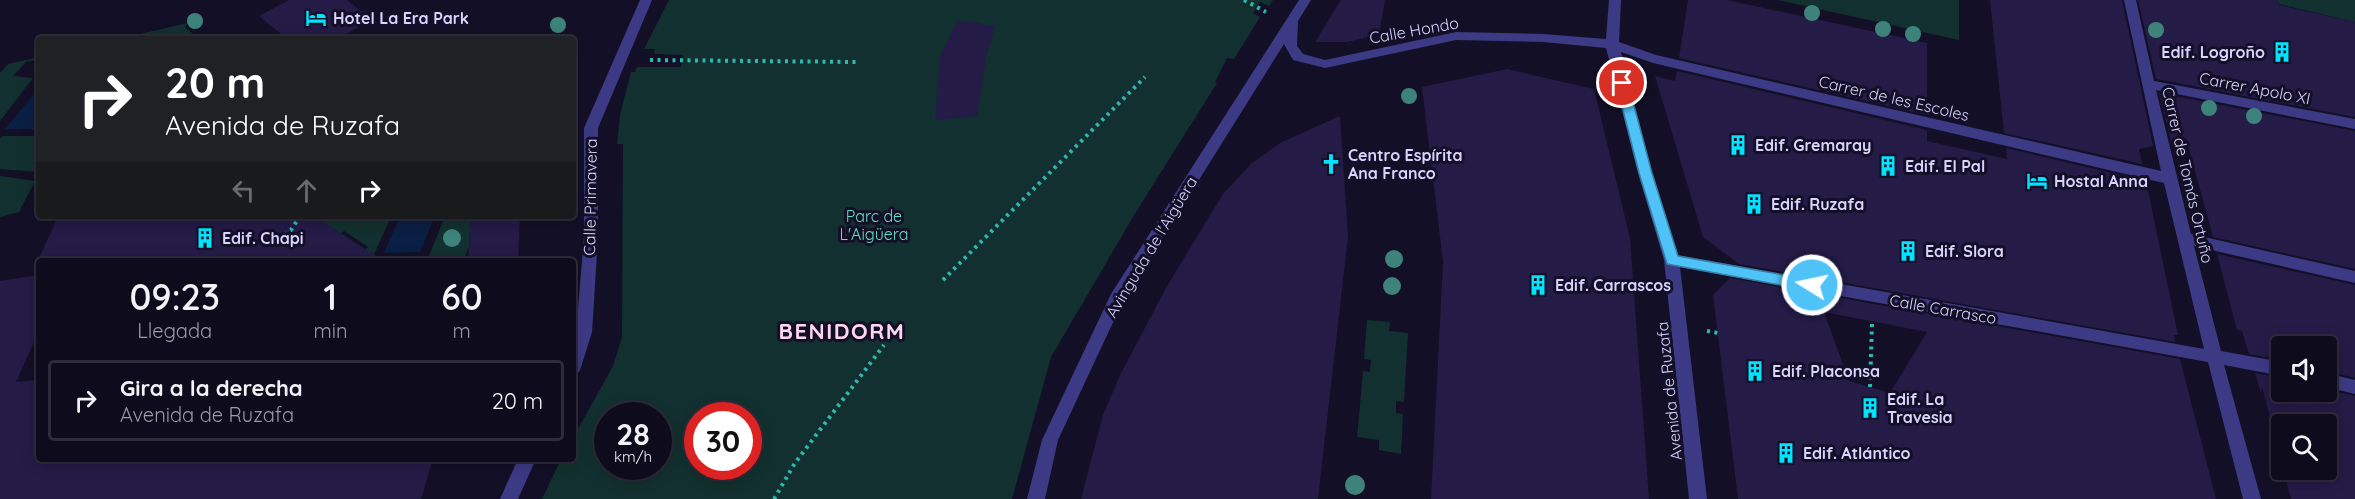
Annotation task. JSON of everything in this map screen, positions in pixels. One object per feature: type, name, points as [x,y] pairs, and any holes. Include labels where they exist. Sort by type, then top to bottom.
[{"type":"street","name":"Calle Primavera","points":[[576,357],[584,332],[591,237],[591,128],[646,0]]},
{"type":"street","name":"Avinguda de l'Aigüera","points":[[1036,499],[1050,440],[1116,298],[1305,0]]},
{"type":"street","name":"Avenida de Ruzafa","points":[[1615,0],[1612,44],[1645,173],[1672,260],[1698,499]]},
{"type":"street","name":"Carrer de Tomás Ortuño","points":[[2130,0],[2214,358],[2252,499]]},
{"type":"street","name":"Calle Hondo","points":[[1292,21],[1290,46],[1298,57],[1325,64],[1456,36],[1543,38],[1612,44]]},
{"type":"street","name":"Carrer de les Escoles","points":[[1612,44],[1653,59],[2171,179]]},
{"type":"street","name":"Carrer Apolo XI","points":[[2148,84],[2355,124]]},
{"type":"street","points":[[2185,238],[2355,277]]},
{"type":"street","name":"Calle Carrasco","points":[[1672,260],[2271,367]]},
{"type":"street","points":[[2337,383],[2355,387]]},
{"type":"street","points":[[508,499],[525,462]]},
{"type":"path","points":[[1244,0],[1275,16]]},
{"type":"path","points":[[649,60],[857,62]]},
{"type":"path","points":[[943,280],[1145,77]]},
{"type":"path","points":[[278,239],[291,230],[298,219]]},
{"type":"path","points":[[1868,296],[1874,335],[1870,387]]},
{"type":"path","points":[[774,499],[795,463],[884,345]]},
{"type":"green space","name":"Parc de L'Aigüera","points":[[669,0],[1273,0],[1269,6],[1260,2],[1253,13],[1260,17],[1234,59],[1227,58],[1215,82],[1217,83],[1136,212],[1051,357],[1012,499],[542,499],[560,462],[576,462],[576,433],[613,366],[622,337],[623,144],[617,144],[620,115],[631,72],[635,72],[637,67],[681,67],[683,55],[654,54],[655,49],[644,49]]},
{"type":"green space","points":[[1778,0],[1959,0],[1959,40]]},
{"type":"green space","points":[[2277,0],[2355,0],[2355,22],[2279,4]]},
{"type":"green space","points":[[188,23],[185,27],[196,36],[131,36]]},
{"type":"green space","points":[[36,58],[36,60],[26,62],[13,76],[33,78],[0,121],[0,73],[8,64]]},
{"type":"green space","points":[[2,136],[36,136],[36,172],[0,169],[0,139]]},
{"type":"green space","points":[[0,176],[35,181],[19,212],[0,217]]},
{"type":"green space","points":[[390,219],[372,258],[353,258],[368,247],[344,231],[339,235],[314,220]]},
{"type":"green space","points":[[444,219],[471,219],[469,247],[464,258],[428,258]]},
{"type":"green space","points":[[1367,320],[1390,322],[1389,331],[1408,333],[1404,402],[1396,401],[1396,413],[1403,414],[1401,454],[1379,450],[1379,440],[1357,437],[1363,371],[1370,372],[1371,360],[1364,359]]},
{"type":"water","points":[[36,92],[36,129],[5,129]]},
{"type":"water","points":[[399,219],[434,219],[420,252],[384,253]]},
{"type":"building","name":"Hotel La Era Park","points":[[289,0],[347,0],[372,20],[343,36],[283,36],[259,16]]},
{"type":"building","points":[[1341,0],[1385,0],[1379,34],[1348,42],[1315,42]]},
{"type":"building","points":[[1688,0],[1727,0],[1927,43],[1927,115],[1679,58]]},
{"type":"building","points":[[1990,0],[2122,0],[2153,146],[2139,149],[2142,164],[2004,133]]},
{"type":"building","points":[[2138,0],[2277,0],[2279,5],[2355,22],[2355,117],[2156,79]]},
{"type":"building","points":[[958,20],[995,26],[986,58],[977,116],[935,120],[940,56]]},
{"type":"building","name":"Edif. Carrascos","points":[[1507,69],[1594,89],[1630,238],[1649,499],[1431,499],[1443,262],[1422,87]]},
{"type":"building","points":[[1677,71],[1927,130],[1927,141],[2007,159],[2006,148],[2146,181],[2178,335],[2174,335],[2175,342],[1739,264],[1703,237],[1655,76],[1675,81]]},
{"type":"building","points":[[2159,93],[2355,131],[2355,269],[2213,237],[2186,138],[2171,141]]},
{"type":"building","points":[[1340,116],[1348,237],[1318,499],[1081,499],[1103,415],[1121,373],[1167,286],[1223,194],[1251,164],[1280,143]]},
{"type":"building","points":[[57,219],[319,219],[379,258],[39,258]]},
{"type":"building","points":[[471,219],[520,219],[518,258],[468,258]]},
{"type":"building","points":[[2217,254],[2355,285],[2355,378],[2337,374],[2337,336],[2271,336],[2271,358],[2249,354],[2242,331],[2237,330]]},
{"type":"building","points":[[36,275],[36,338],[16,382],[36,380],[36,462],[432,462],[421,499],[0,499],[0,281]]},
{"type":"building","points":[[1730,278],[2180,359],[2216,499],[1738,499],[1713,295]],"holes":[[[1824,312],[1927,332],[1890,393],[1849,381]]]},
{"type":"building","points":[[2255,373],[2271,376],[2271,402],[2337,402],[2337,392],[2355,396],[2355,499],[2291,499],[2286,480],[2337,480],[2337,414],[2271,414],[2271,422],[2262,386],[2261,394]]},
{"type":"place","name":"Hotel La Era Park","points":[[316,18]]},
{"type":"place","name":"Edif. Logroño","points":[[2282,52]]},
{"type":"place","name":"Edif. Gremaray","points":[[1738,145]]},
{"type":"place","name":"Centro Espírita Ana Franco","points":[[1331,164]]},
{"type":"place","name":"Edif. El Pal","points":[[1888,166]]},
{"type":"place","name":"Hostal Anna","points":[[2037,181]]},
{"type":"place","name":"Edif. Ruzafa","points":[[1754,204]]},
{"type":"place","name":"Edif. Chapi","points":[[205,238]]},
{"type":"place","name":"Edif. Slora","points":[[1908,251]]},
{"type":"place","name":"Edif. Carrascos","points":[[1538,285]]},
{"type":"place","name":"Edif. Placonsa","points":[[1755,371]]},
{"type":"place","name":"Edif. La Travesia","points":[[1870,408]]},
{"type":"place","name":"Edif. Atlántico","points":[[1786,453]]},
{"type":"district","name":"BENIDORM","points":[[842,331]]},
{"type":"route","points":[[1622,83],[1645,173],[1672,260],[1812,285]]}]
